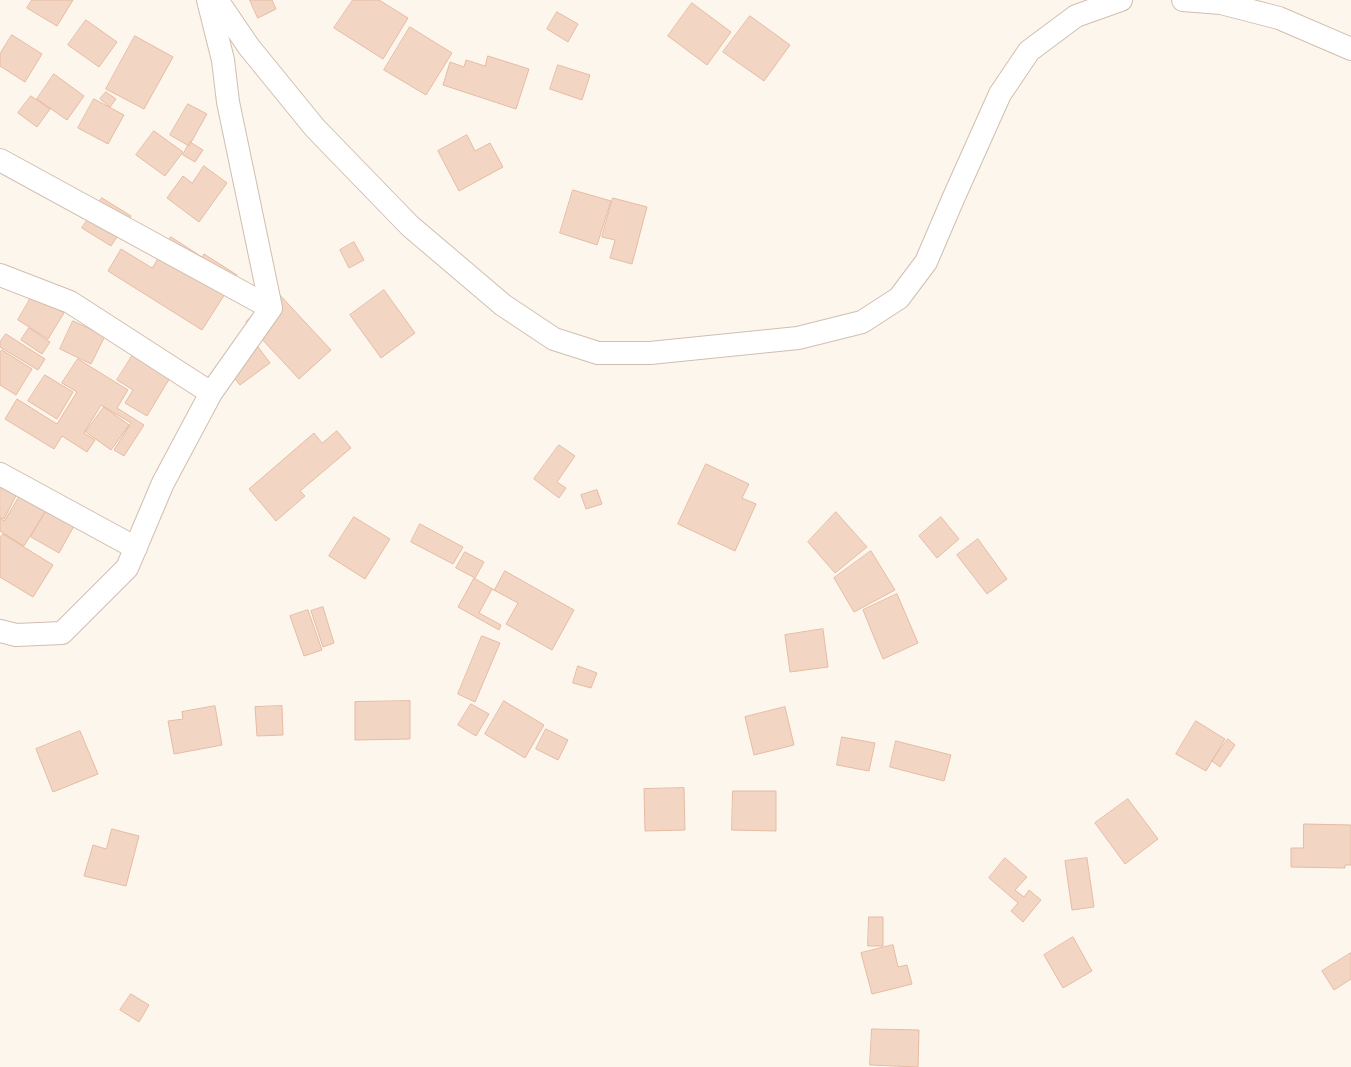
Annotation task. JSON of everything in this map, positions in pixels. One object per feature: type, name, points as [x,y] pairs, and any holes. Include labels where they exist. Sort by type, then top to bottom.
[{"type":"street","points":[[0,632],[16,635],[62,633],[127,568],[163,483],[211,393],[271,308],[228,102],[223,60],[208,0]]},
{"type":"street","points":[[216,0],[249,47],[315,128],[410,226],[503,304],[554,339],[598,353],[650,353],[798,338],[862,322],[899,298],[926,262],[1000,94],[1029,52],[1076,16],[1121,0]]},
{"type":"street","points":[[1183,0],[1221,3],[1279,18],[1351,49]]},
{"type":"street","points":[[0,160],[271,308]]},
{"type":"street","points":[[0,275],[70,302],[211,393]]},
{"type":"street","points":[[0,474],[136,548]]},
{"type":"building","points":[[32,0],[73,0],[57,26],[27,8]]},
{"type":"building","points":[[250,0],[272,0],[276,9],[258,18]]},
{"type":"building","points":[[353,0],[379,0],[408,18],[383,59],[334,28]]},
{"type":"building","points":[[692,3],[731,32],[707,65],[668,36]]},
{"type":"building","points":[[557,12],[578,24],[568,42],[547,29]]},
{"type":"building","points":[[750,16],[790,45],[764,81],[723,52]]},
{"type":"building","points":[[86,20],[117,42],[99,67],[68,45]]},
{"type":"building","points":[[410,27],[452,53],[426,95],[384,70]]},
{"type":"building","points":[[12,35],[42,54],[25,82],[0,66],[0,54]]},
{"type":"building","points":[[135,36],[173,57],[144,109],[106,89]]},
{"type":"building","points":[[488,56],[529,69],[516,109],[443,85],[450,62],[464,67],[466,60],[485,66]]},
{"type":"building","points":[[558,65],[590,75],[582,100],[550,89]]},
{"type":"building","points":[[54,74],[84,96],[67,120],[37,99]]},
{"type":"building","points":[[106,92],[116,99],[110,107],[100,99]]},
{"type":"building","points":[[31,96],[50,109],[37,127],[18,113]]},
{"type":"building","points":[[94,99],[124,115],[108,144],[78,128]]},
{"type":"building","points":[[188,104],[207,114],[189,146],[170,135]]},
{"type":"building","points":[[154,131],[183,152],[165,176],[136,155]]},
{"type":"building","points":[[467,135],[475,151],[490,143],[503,167],[459,191],[438,151]]},
{"type":"building","points":[[190,142],[203,150],[195,162],[183,155]]},
{"type":"building","points":[[204,166],[227,183],[199,222],[167,198],[183,176],[192,183]]},
{"type":"building","points":[[573,190],[611,201],[597,245],[560,233]]},
{"type":"building","points":[[102,198],[131,216],[111,246],[82,228]]},
{"type":"building","points":[[613,198],[647,207],[632,264],[610,258],[615,240],[602,237]]},
{"type":"building","points":[[171,237],[202,257],[204,254],[237,275],[202,330],[108,271],[121,249],[152,268]]},
{"type":"building","points":[[354,242],[364,260],[349,268],[340,250]]},
{"type":"building","points":[[384,290],[415,333],[381,358],[350,315]]},
{"type":"building","points":[[278,293],[331,350],[299,379],[246,322]]},
{"type":"building","points":[[33,294],[64,313],[48,339],[18,320]]},
{"type":"building","points":[[73,321],[105,336],[91,364],[60,349]]},
{"type":"building","points":[[29,328],[50,342],[42,354],[21,340]]},
{"type":"building","points":[[6,334],[45,359],[38,370],[0,347],[0,342]]},
{"type":"building","points":[[252,339],[270,363],[240,385],[222,362]]},
{"type":"building","points":[[2,350],[32,369],[16,395],[0,385],[0,353]]},
{"type":"building","points":[[134,353],[171,376],[147,416],[125,403],[133,390],[117,380]]},
{"type":"building","points":[[78,359],[128,390],[117,408],[144,425],[124,456],[114,450],[131,423],[101,405],[84,433],[95,440],[87,452],[62,436],[54,449],[5,419],[17,399],[57,424],[77,392],[62,383]]},
{"type":"building","points":[[45,375],[73,392],[57,419],[28,401]]},
{"type":"building","points":[[104,407],[129,425],[111,450],[86,432]]},
{"type":"building","points":[[337,431],[351,448],[300,491],[305,496],[276,521],[249,489],[314,433],[322,443]]},
{"type":"building","points":[[559,445],[575,456],[557,482],[566,488],[559,498],[534,479]]},
{"type":"building","points":[[706,464],[749,484],[742,498],[756,504],[735,551],[678,524]]},
{"type":"building","points":[[0,481],[19,490],[4,519],[0,517]]},
{"type":"building","points":[[597,490],[602,504],[586,509],[581,495]]},
{"type":"building","points":[[22,492],[48,507],[24,546],[0,531],[0,518],[4,521]]},
{"type":"building","points":[[47,510],[74,526],[59,553],[31,537]]},
{"type":"building","points":[[836,512],[867,547],[835,573],[808,542]]},
{"type":"building","points":[[354,517],[390,539],[365,579],[329,556]]},
{"type":"building","points":[[941,517],[959,539],[937,558],[919,536]]},
{"type":"building","points":[[420,524],[463,547],[453,564],[411,542]]},
{"type":"building","points":[[3,534],[53,565],[33,597],[0,577],[0,538]]},
{"type":"building","points":[[978,539],[1007,579],[987,594],[957,555]]},
{"type":"building","points":[[871,551],[895,590],[854,612],[834,578]]},
{"type":"building","points":[[465,552],[484,562],[475,578],[456,568]]},
{"type":"building","points":[[505,571],[574,610],[552,650],[506,624],[518,603],[492,589],[479,613],[501,625],[499,630],[458,607],[474,578],[494,590]]},
{"type":"building","points":[[897,594],[918,643],[883,659],[863,610]]},
{"type":"building","points":[[323,607],[334,643],[323,647],[311,611]]},
{"type":"building","points":[[308,610],[322,650],[304,656],[290,616]]},
{"type":"building","points":[[823,629],[828,667],[790,672],[785,635]]},
{"type":"building","points":[[482,636],[500,643],[475,702],[458,694]]},
{"type":"building","points":[[578,666],[597,673],[591,688],[573,683]]},
{"type":"building","points":[[410,701],[410,739],[355,740],[355,702]]},
{"type":"building","points":[[504,701],[544,725],[525,758],[485,734]]},
{"type":"building","points":[[471,704],[489,714],[476,736],[458,725]]},
{"type":"building","points":[[215,706],[222,745],[174,754],[168,721],[183,719],[182,712]]},
{"type":"building","points":[[282,706],[283,735],[257,736],[255,707]]},
{"type":"building","points":[[785,707],[794,745],[754,755],[745,717]]},
{"type":"building","points":[[1196,721],[1225,739],[1206,771],[1176,754]]},
{"type":"building","points":[[546,729],[568,740],[558,760],[536,749]]},
{"type":"building","points":[[80,731],[98,774],[53,792],[36,749]]},
{"type":"building","points":[[842,737],[875,743],[869,771],[837,765]]},
{"type":"building","points":[[1228,739],[1235,745],[1220,767],[1212,761]]},
{"type":"building","points":[[896,741],[951,755],[944,781],[890,767]]},
{"type":"building","points":[[684,788],[685,830],[645,831],[644,789]]},
{"type":"building","points":[[733,791],[776,791],[776,831],[732,830]]},
{"type":"building","points":[[1128,799],[1158,839],[1125,864],[1095,823]]},
{"type":"building","points":[[1304,824],[1351,825],[1351,865],[1345,865],[1345,868],[1291,867],[1291,848],[1303,848]]},
{"type":"building","points":[[112,829],[139,836],[126,886],[84,876],[93,845],[106,849]]},
{"type":"building","points":[[1005,858],[1027,877],[1015,890],[1024,897],[1029,890],[1041,900],[1023,922],[1011,911],[1018,903],[989,878]]},
{"type":"building","points":[[1087,858],[1094,907],[1072,910],[1065,861]]},
{"type":"building","points":[[869,917],[883,917],[883,946],[868,946]]},
{"type":"building","points":[[1073,937],[1092,971],[1063,988],[1044,955]]},
{"type":"building","points":[[893,945],[898,967],[907,965],[912,984],[872,994],[861,953]]},
{"type":"building","points":[[1351,953],[1351,979],[1334,990],[1322,971]]},
{"type":"building","points":[[131,994],[149,1005],[139,1022],[120,1010]]},
{"type":"building","points":[[872,1029],[919,1030],[918,1067],[870,1065]]}]
